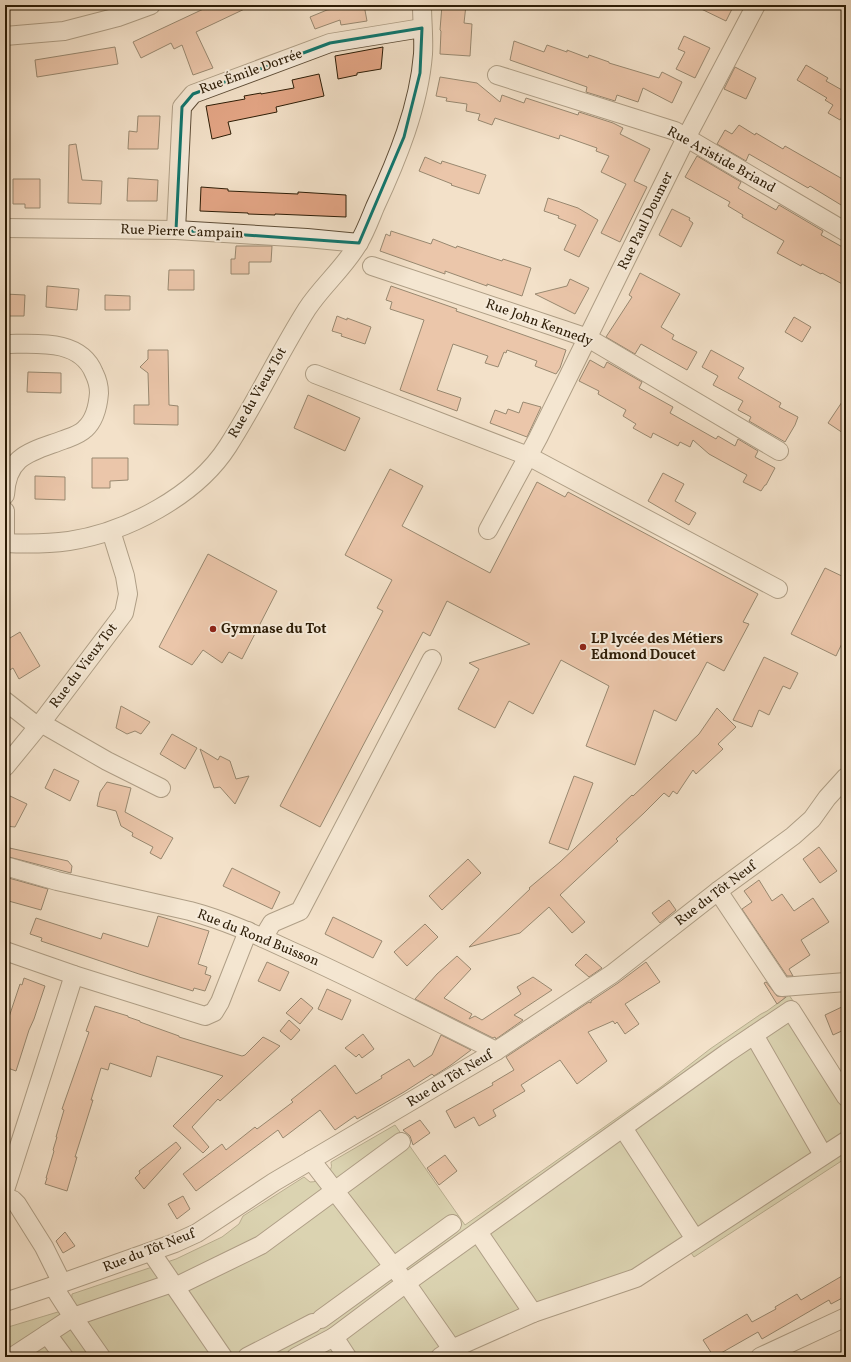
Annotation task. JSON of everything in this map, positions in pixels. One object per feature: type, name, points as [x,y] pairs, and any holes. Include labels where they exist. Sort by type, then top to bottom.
[{"type":"street","points":[[5,36],[64,31],[118,17],[151,5]]},
{"type":"street","name":"Rue du Vieux Tot","points":[[5,767],[124,613],[128,594],[125,576],[111,531],[147,515],[178,498],[204,476],[228,447],[308,308],[359,243],[386,185],[404,137],[414,102],[423,53],[422,5]]},
{"type":"street","name":"Rue Paul Doumer","points":[[488,530],[538,438],[686,138],[756,5]]},
{"type":"street","name":"Rue Émile Dorrée","points":[[176,230],[182,107],[193,94],[330,43],[422,28]]},
{"type":"street","name":"Rue Aristide Briand","points":[[497,75],[675,131],[846,232]]},
{"type":"street","name":"Rue Pierre Campain","points":[[5,228],[176,230],[307,238],[359,243]]},
{"type":"street","name":"Rue John Kennedy","points":[[372,266],[588,338],[779,451]]},
{"type":"street","points":[[5,344],[54,345],[70,349],[92,366],[99,390],[97,410],[86,428],[78,434],[29,453],[16,462],[10,471],[6,482],[5,495]]},
{"type":"street","points":[[315,374],[528,456],[778,589]]},
{"type":"street","points":[[5,511],[5,543],[42,544],[70,541],[111,531]]},
{"type":"street","points":[[5,951],[74,975],[205,1016],[214,1012],[255,935],[272,923],[300,911],[432,659]]},
{"type":"street","points":[[5,701],[39,724]]},
{"type":"street","name":"Rue du Vieux Tot","points":[[39,724],[161,788]]},
{"type":"street","name":"Rue du Tôt Neuf","points":[[5,1302],[151,1252],[197,1233],[274,1182],[496,1052],[612,974],[718,891],[793,836],[812,819],[846,777]]},
{"type":"street","name":"Rue du Rond Buisson","points":[[5,866],[57,881],[204,915],[255,935],[325,966],[496,1052]]},
{"type":"street","points":[[718,891],[782,987],[791,1010],[846,1097]]},
{"type":"street","points":[[5,1190],[74,975]]},
{"type":"street","points":[[782,987],[846,982]]},
{"type":"street","points":[[296,1357],[334,1337],[406,1283],[727,1053],[791,1010]]},
{"type":"street","points":[[754,1035],[823,1155]]},
{"type":"street","points":[[623,1128],[695,1239]]},
{"type":"street","points":[[311,1160],[406,1283],[446,1353],[533,1313],[636,1278],[846,1141]]},
{"type":"street","points":[[16,1356],[73,1317],[174,1285],[261,1245],[401,1142]]},
{"type":"street","points":[[5,1197],[17,1204],[44,1247],[58,1285],[73,1317],[101,1357]]},
{"type":"street","points":[[247,1357],[317,1321],[452,1224]]},
{"type":"street","points":[[478,1232],[533,1313]]},
{"type":"street","points":[[151,1252],[223,1357]]},
{"type":"street","points":[[760,1357],[789,1351],[846,1318]]},
{"type":"street","points":[[47,1334],[64,1357]]},
{"type":"street","points":[[334,1337],[347,1357]]},
{"type":"highlighted area","points":[[422,28],[420,73],[404,137],[359,243],[176,230],[182,107],[193,94],[330,43]]},
{"type":"green space","points":[[789,995],[846,1079],[846,1158],[694,1257],[689,1250],[528,1321],[453,1357],[5,1357],[5,1328],[71,1308],[72,1294],[176,1259],[222,1237],[239,1224],[243,1216],[304,1177],[310,1182],[323,1178],[330,1171],[331,1162],[395,1125],[465,1225],[661,1087],[710,1049]]},
{"type":"building","points":[[212,5],[253,5],[196,32],[213,68],[193,75],[182,45],[174,49],[171,43],[141,58],[133,42]]},
{"type":"building","points":[[364,5],[367,21],[341,25],[340,20],[315,29],[310,17],[327,10]]},
{"type":"building","points":[[442,5],[466,5],[464,23],[472,24],[470,56],[440,54]]},
{"type":"building","points":[[693,5],[734,5],[726,21]]},
{"type":"building","points":[[684,36],[710,48],[695,78],[676,69],[685,52],[678,49]]},
{"type":"building","points":[[514,41],[544,52],[547,45],[567,52],[567,50],[588,58],[589,55],[609,63],[659,78],[662,72],[682,82],[672,103],[643,88],[638,102],[617,95],[615,101],[586,92],[587,87],[510,60]]},
{"type":"building","points":[[115,47],[118,64],[37,77],[35,60]]},
{"type":"building","points":[[383,47],[381,69],[357,73],[357,75],[338,79],[335,56]]},
{"type":"building","points":[[806,65],[828,78],[826,81],[842,90],[846,84],[846,112],[840,120],[828,113],[833,105],[825,100],[827,98],[797,80]]},
{"type":"building","points":[[735,67],[756,78],[746,99],[724,89]]},
{"type":"building","points":[[319,74],[324,96],[276,107],[277,112],[228,122],[231,134],[212,139],[206,106],[245,99],[244,96],[294,88],[292,80]]},
{"type":"building","points":[[440,77],[477,83],[500,102],[502,95],[524,103],[526,98],[578,115],[579,112],[613,123],[623,128],[620,134],[650,149],[634,181],[647,187],[620,242],[601,233],[626,184],[601,172],[609,156],[596,151],[597,148],[560,135],[559,139],[495,118],[492,125],[478,120],[480,114],[466,111],[467,104],[446,101],[447,98],[436,96]]},
{"type":"building","points":[[138,116],[160,116],[158,149],[128,149],[129,131],[137,132]]},
{"type":"building","points":[[739,125],[783,149],[785,146],[846,181],[846,208],[810,186],[808,188],[749,154],[746,161],[717,144],[725,130],[732,134]]},
{"type":"building","points":[[76,144],[82,180],[102,181],[101,204],[68,203],[69,145]]},
{"type":"building","points":[[697,156],[741,182],[738,188],[776,210],[779,205],[823,231],[821,235],[846,249],[846,286],[802,264],[801,266],[777,253],[784,241],[742,217],[743,215],[728,206],[730,202],[685,177]]},
{"type":"building","points":[[425,157],[441,164],[442,161],[486,175],[479,194],[451,185],[452,184],[419,171]]},
{"type":"building","points":[[128,178],[158,180],[157,201],[127,201]]},
{"type":"building","points":[[13,179],[40,179],[40,208],[25,208],[25,204],[13,204]]},
{"type":"building","points":[[201,187],[228,189],[228,191],[298,194],[298,192],[346,195],[346,217],[200,211]]},
{"type":"building","points":[[548,198],[578,208],[598,220],[579,257],[564,250],[576,225],[558,218],[559,216],[544,211]]},
{"type":"building","points":[[672,209],[690,218],[689,220],[693,223],[681,247],[659,235]]},
{"type":"building","points":[[391,231],[431,244],[433,239],[456,248],[457,246],[502,261],[503,259],[531,268],[522,296],[487,284],[487,286],[445,271],[445,274],[380,251],[386,234],[390,236]]},
{"type":"building","points":[[236,246],[272,246],[271,262],[249,262],[249,274],[231,274],[231,259],[235,259]]},
{"type":"building","points":[[169,270],[194,270],[194,290],[168,290]]},
{"type":"building","points":[[640,273],[680,294],[661,327],[674,335],[672,339],[697,352],[687,370],[641,344],[635,354],[606,337],[632,297],[629,295]]},
{"type":"building","points":[[570,279],[589,288],[575,314],[535,294],[567,286]]},
{"type":"building","points":[[47,286],[79,289],[77,310],[46,307]]},
{"type":"building","points":[[391,286],[566,350],[560,368],[556,374],[535,366],[537,361],[507,350],[506,353],[504,352],[498,367],[485,363],[488,356],[453,344],[437,390],[461,398],[457,411],[400,390],[424,320],[390,309],[392,302],[386,300]]},
{"type":"building","points":[[5,294],[25,295],[24,316],[5,316]]},
{"type":"building","points":[[105,295],[130,296],[130,310],[105,310]]},
{"type":"building","points":[[337,316],[371,327],[365,344],[341,336],[342,334],[332,331]]},
{"type":"building","points":[[794,317],[811,327],[802,342],[785,332]]},
{"type":"building","points":[[148,350],[168,350],[169,405],[178,406],[178,425],[134,424],[134,405],[149,405],[148,373],[140,367],[148,359]]},
{"type":"building","points":[[711,350],[744,368],[738,378],[781,403],[779,407],[798,417],[785,442],[749,421],[751,417],[738,410],[743,401],[713,385],[718,376],[702,367]]},
{"type":"building","points":[[590,360],[604,368],[607,362],[642,382],[639,388],[673,407],[670,413],[716,439],[718,436],[735,446],[738,439],[758,451],[755,457],[775,468],[766,485],[761,491],[743,482],[747,475],[709,454],[693,440],[690,447],[680,442],[678,446],[653,433],[651,438],[633,428],[636,424],[623,416],[626,410],[598,394],[599,391],[579,381]]},
{"type":"building","points":[[28,372],[61,373],[61,393],[27,392]]},
{"type":"building","points":[[308,395],[360,418],[345,451],[294,428]]},
{"type":"building","points":[[846,396],[846,435],[828,423]]},
{"type":"building","points":[[523,402],[541,407],[527,437],[490,423],[495,410],[506,414],[508,409],[519,413]]},
{"type":"building","points":[[92,458],[128,458],[128,480],[110,481],[110,488],[92,488]]},
{"type":"building","points":[[390,469],[423,486],[402,526],[490,573],[537,482],[565,497],[568,492],[758,594],[743,622],[749,624],[724,671],[707,662],[676,721],[654,710],[635,765],[586,746],[609,686],[561,660],[533,714],[509,701],[495,728],[458,709],[479,669],[469,663],[530,644],[447,601],[430,636],[423,632],[320,827],[280,806],[383,611],[377,608],[392,580],[345,555]]},
{"type":"building","points":[[663,473],[684,484],[675,501],[696,513],[689,525],[648,501]]},
{"type":"building","points":[[35,476],[65,477],[65,500],[35,499]]},
{"type":"building","name":"Gymnase du Tot","points":[[208,554],[277,591],[242,659],[229,652],[222,663],[203,650],[192,665],[159,647]]},
{"type":"building","points":[[825,568],[846,578],[846,635],[836,656],[791,634]]},
{"type":"building","points":[[20,632],[40,666],[19,679],[13,668],[5,673],[5,641]]},
{"type":"building","points":[[764,657],[798,673],[790,689],[783,686],[769,715],[759,710],[752,727],[733,720]]},
{"type":"building","points":[[121,706],[150,722],[141,734],[135,731],[127,734],[116,728]]},
{"type":"building","points":[[717,708],[736,727],[718,744],[723,749],[696,774],[693,770],[677,794],[673,791],[669,797],[664,793],[616,839],[618,841],[560,895],[585,922],[572,933],[549,907],[520,933],[469,947],[530,889],[529,888],[560,862],[632,795],[633,796],[699,734]]},
{"type":"building","points":[[172,734],[197,748],[185,769],[160,754]]},
{"type":"building","points":[[200,749],[218,760],[220,756],[230,761],[236,779],[249,776],[235,804],[220,787],[214,788]]},
{"type":"building","points":[[54,769],[79,781],[70,801],[45,788]]},
{"type":"building","points":[[574,776],[593,783],[568,850],[549,843]]},
{"type":"building","points":[[107,782],[131,788],[125,812],[173,838],[161,859],[150,853],[153,847],[132,836],[133,833],[121,826],[116,811],[97,806],[100,792]]},
{"type":"building","points":[[10,796],[27,804],[15,827],[5,826],[5,807]]},
{"type":"building","points":[[5,847],[68,861],[72,866],[71,873],[5,856]]},
{"type":"building","points":[[819,847],[837,871],[820,883],[803,859]]},
{"type":"building","points":[[468,859],[481,873],[442,910],[429,896]]},
{"type":"building","points":[[232,868],[280,892],[272,909],[223,886]]},
{"type":"building","points":[[5,877],[48,889],[41,910],[5,900]]},
{"type":"building","points":[[759,880],[772,901],[782,894],[794,911],[813,898],[829,922],[801,940],[810,955],[789,969],[793,976],[787,976],[742,909],[752,902],[744,891]]},
{"type":"building","points":[[669,900],[676,910],[660,923],[652,913]]},
{"type":"building","points":[[158,916],[209,931],[198,964],[207,967],[205,974],[211,976],[205,991],[194,988],[193,991],[139,974],[41,941],[42,938],[30,934],[36,918],[101,939],[103,933],[148,947]]},
{"type":"building","points":[[333,917],[382,941],[373,958],[325,934]]},
{"type":"building","points":[[425,924],[438,937],[407,966],[394,952]]},
{"type":"building","points":[[586,954],[602,968],[589,977],[575,965]]},
{"type":"building","points":[[457,956],[471,969],[444,998],[472,1014],[469,1019],[475,1016],[482,1020],[521,994],[517,987],[533,977],[552,990],[514,1015],[523,1020],[496,1039],[495,1037],[493,1038],[415,999],[437,974]]},
{"type":"building","points":[[267,962],[289,972],[280,991],[258,981]]},
{"type":"building","points":[[646,962],[660,982],[625,1004],[639,1024],[625,1034],[617,1022],[615,1024],[613,1021],[588,1032],[607,1061],[577,1084],[560,1060],[521,1085],[525,1091],[493,1110],[496,1116],[479,1126],[474,1117],[455,1128],[446,1111],[493,1085],[492,1083],[514,1070],[506,1057],[589,1002],[591,1003],[591,1001]]},
{"type":"building","points":[[24,978],[45,986],[16,1071],[5,1067],[5,1016],[9,1017],[20,984],[22,985]]},
{"type":"building","points":[[766,982],[777,996],[786,997],[777,1004],[764,983]]},
{"type":"building","points":[[327,989],[351,1000],[342,1020],[318,1009]]},
{"type":"building","points":[[301,998],[313,1008],[300,1024],[286,1013]]},
{"type":"building","points":[[846,1005],[846,1029],[833,1035],[825,1015]]},
{"type":"building","points":[[95,1006],[128,1016],[179,1037],[242,1056],[245,1055],[263,1037],[280,1046],[220,1101],[218,1099],[192,1127],[209,1147],[203,1153],[173,1126],[223,1076],[157,1056],[151,1077],[110,1063],[108,1070],[101,1068],[91,1100],[93,1100],[75,1157],[77,1157],[67,1191],[45,1184],[64,1110],[62,1109],[89,1032],[86,1031]]},
{"type":"building","points":[[289,1020],[300,1030],[291,1040],[280,1031]]},
{"type":"building","points":[[363,1034],[374,1049],[362,1058],[359,1054],[356,1057],[345,1048]]},
{"type":"building","points":[[441,1035],[471,1050],[434,1076],[432,1074],[357,1119],[355,1116],[335,1130],[320,1110],[283,1138],[278,1130],[196,1191],[183,1174],[222,1144],[226,1150],[255,1127],[257,1129],[293,1102],[291,1100],[335,1065],[356,1094],[382,1078],[381,1076],[409,1059],[414,1067],[432,1055]]},
{"type":"building","points":[[420,1120],[430,1133],[413,1145],[410,1136],[403,1130]]},
{"type":"building","points":[[176,1142],[181,1148],[144,1189],[135,1178],[140,1173],[139,1171]]},
{"type":"building","points":[[445,1155],[457,1171],[439,1185],[427,1168]]},
{"type":"building","points":[[183,1196],[190,1209],[177,1219],[168,1204]]},
{"type":"building","points":[[65,1232],[75,1246],[63,1253],[56,1241]]},
{"type":"building","points":[[842,1276],[846,1284],[846,1296],[831,1304],[829,1300],[762,1339],[758,1332],[714,1357],[703,1340],[747,1314],[752,1322],[776,1309],[775,1307],[797,1294],[801,1300]]},
{"type":"place","name":"Gymnase du Tot","points":[[213,629]]},
{"type":"place","name":"LP lycée des Métiers Edmond Doucet","points":[[583,647]]}]
